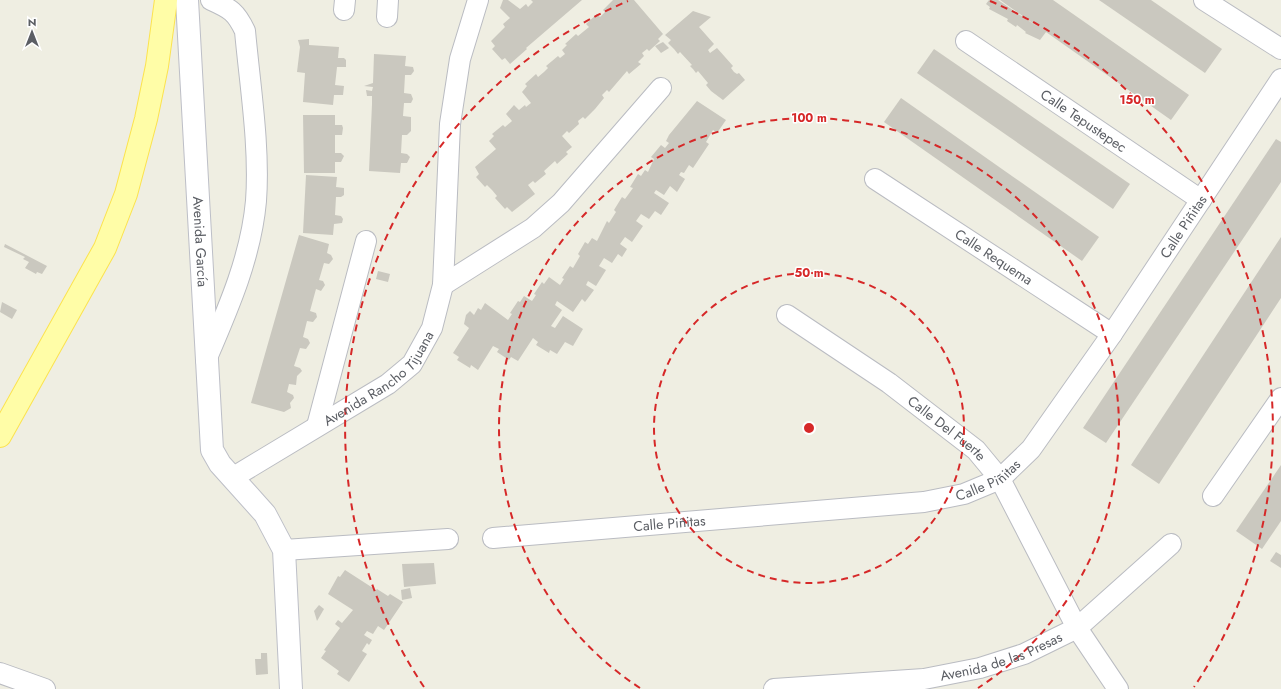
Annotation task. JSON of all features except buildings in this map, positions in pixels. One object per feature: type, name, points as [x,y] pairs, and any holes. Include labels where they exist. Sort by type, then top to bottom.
[{"type":"main road","points":[[0,436],[105,248],[121,208],[149,104],[157,66],[166,0]]},
{"type":"main road","name":"Avenida García","points":[[187,0],[212,450],[220,464],[232,478]]},
{"type":"main road","points":[[232,478],[265,514],[284,550],[291,689]]},
{"type":"street","points":[[206,360],[236,290],[256,202],[256,173],[245,31],[240,20],[230,8],[212,0]]},
{"type":"street","points":[[1204,0],[1281,49]]},
{"type":"street","name":"Avenida Rancho Tijuana","points":[[232,478],[388,384],[412,364],[432,328],[443,285],[450,124],[460,59],[474,4]]},
{"type":"street","name":"Calle Tepustepec","points":[[966,42],[1202,200]]},
{"type":"street","name":"Calle Piñitas","points":[[493,538],[924,502],[964,494],[1000,479],[1032,449],[1112,334],[1281,79]]},
{"type":"street","points":[[443,285],[533,228],[561,203],[661,88]]},
{"type":"street","name":"Calle Requema","points":[[875,180],[1112,334]]},
{"type":"street","points":[[317,426],[366,241]]},
{"type":"street","name":"Calle Del Fuerte","points":[[787,315],[889,383],[976,450],[1000,479],[1077,628],[1118,689]]},
{"type":"street","points":[[1213,496],[1281,398]]},
{"type":"street","points":[[284,550],[448,539]]},
{"type":"street","name":"Avenida de las Presas","points":[[774,689],[924,679],[966,671],[1024,654],[1077,628],[1171,544]]},
{"type":"street","points":[[0,673],[45,689]]}]
